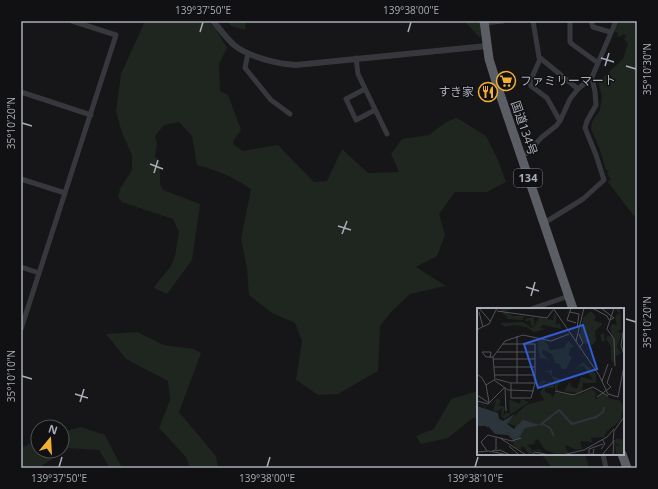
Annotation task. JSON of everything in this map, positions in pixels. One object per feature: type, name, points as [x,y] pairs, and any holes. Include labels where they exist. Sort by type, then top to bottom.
[{"type":"highway","name":"国道134号","points":[[484,22],[487,46],[498,91],[573,308]]},
{"type":"highway","points":[[622,455],[627,468]]},
{"type":"street","points":[[21,329],[116,35],[72,21]]},
{"type":"street","points":[[213,21],[235,46],[263,59],[285,65],[487,46]]},
{"type":"street","points":[[484,22],[503,21]]},
{"type":"street","points":[[534,21],[540,59],[578,89]]},
{"type":"street","points":[[570,21],[570,42],[598,63]]},
{"type":"street","points":[[591,21],[593,27],[610,32]]},
{"type":"street","points":[[520,156],[527,153],[542,137],[560,122],[568,103],[578,89],[592,77],[616,21]]},
{"type":"street","points":[[248,53],[245,68],[271,100],[290,114]]},
{"type":"street","points":[[356,58],[358,74],[387,134]]},
{"type":"street","points":[[540,59],[530,82],[531,86],[547,98],[560,122]]},
{"type":"street","points":[[544,223],[583,198],[604,180],[585,128],[587,121],[596,105],[596,96],[592,77]]},
{"type":"street","points":[[365,89],[346,99],[356,120],[375,110]]},
{"type":"street","points":[[21,92],[91,114]]},
{"type":"street","points":[[21,179],[65,193]]},
{"type":"street","points":[[21,267],[39,272]]},
{"type":"street","points":[[534,308],[568,296]]},
{"type":"street","points":[[603,455],[606,468]]},
{"type":"shaded area","points":[[145,21],[207,21],[215,28],[227,48],[219,64],[220,91],[228,95],[241,130],[233,141],[234,145],[243,151],[278,145],[314,182],[327,181],[342,149],[368,173],[399,172],[391,154],[402,139],[429,135],[446,122],[457,118],[486,136],[498,160],[506,182],[487,192],[455,192],[439,214],[445,235],[437,256],[416,267],[446,286],[410,294],[391,312],[380,326],[378,371],[338,394],[318,395],[296,380],[302,341],[295,323],[272,313],[249,295],[247,268],[241,239],[251,189],[225,174],[197,165],[192,136],[179,122],[164,125],[155,136],[157,144],[155,157],[160,162],[160,184],[163,190],[200,204],[192,260],[167,294],[154,287],[171,266],[175,256],[179,232],[173,219],[122,202],[118,197],[120,189],[132,170],[132,155],[122,133],[116,111],[121,74]]},
{"type":"shaded area","points":[[227,21],[246,21],[245,30],[231,26]]},
{"type":"shaded area","points":[[466,21],[480,21],[480,38],[466,23]]},
{"type":"shaded area","points":[[620,21],[637,21],[637,214],[634,216],[608,182],[611,179],[607,174],[609,170],[606,170],[599,147],[591,129],[592,122],[599,112],[601,104],[602,96],[598,82],[623,59],[628,44],[624,39],[626,36],[624,34],[617,37],[618,33],[614,31]]},
{"type":"shaded area","points":[[137,332],[164,345],[194,349],[201,353],[179,412],[216,456],[218,468],[190,468],[186,457],[159,428],[170,400],[168,381],[126,359],[106,334]]},
{"type":"shaded area","points":[[477,391],[477,417],[473,418],[448,438],[421,444],[416,436],[434,429],[451,399]]},
{"type":"shaded area","points":[[81,427],[105,435],[122,468],[110,468],[99,450],[70,448],[70,430]]},
{"type":"shaded area","points":[[30,444],[30,459],[52,459],[39,468],[21,468],[21,448]]},
{"type":"shaded area","points":[[542,455],[585,455],[589,468],[550,468],[550,465]]},
{"type":"place","name":"ファミリーマート","points":[[506,81]]},
{"type":"place","name":"すき家","points":[[488,92]]}]
